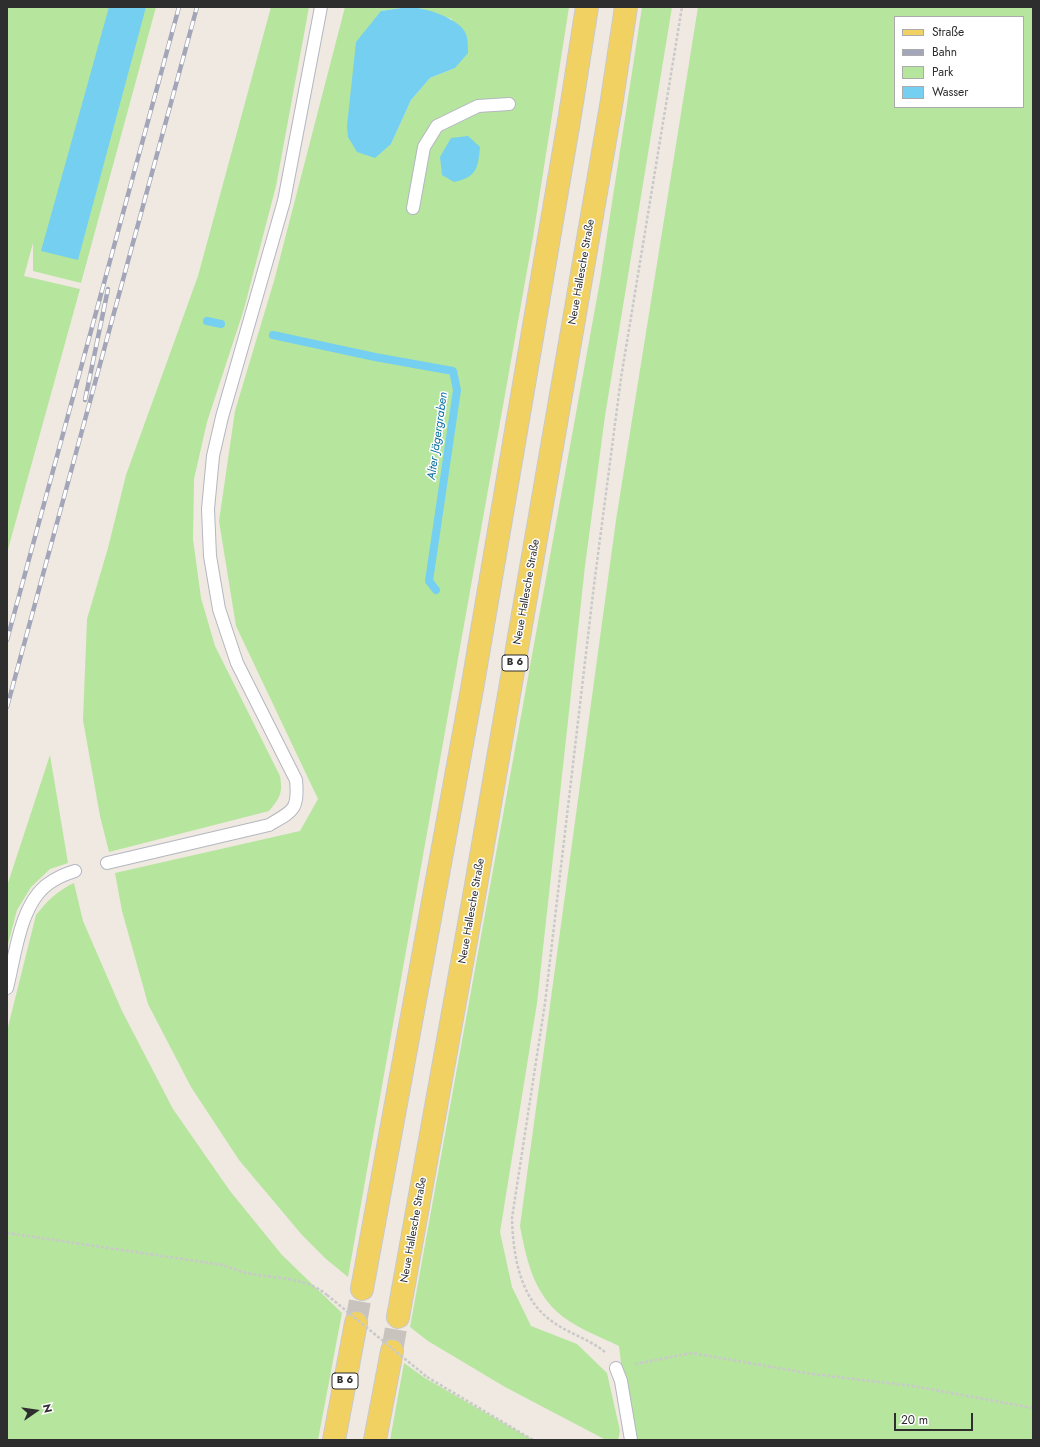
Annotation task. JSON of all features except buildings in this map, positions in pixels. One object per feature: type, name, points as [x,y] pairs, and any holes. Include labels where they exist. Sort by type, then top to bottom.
[{"type":"main road","points":[[362,1288],[472,689],[570,115],[586,7]]},
{"type":"main road","name":"Neue Hallesche Straße","points":[[398,1317],[477,883],[610,113],[626,7]]},
{"type":"main road","name":"B 6","points":[[334,1440],[356,1323]]},
{"type":"main road","points":[[375,1440],[392,1351]]},
{"type":"lane","points":[[107,863],[269,825],[290,813],[298,799],[296,780],[237,663],[219,609],[210,556],[208,509],[213,456],[220,424],[284,201],[321,7]]},
{"type":"lane","points":[[413,208],[424,147],[437,126],[478,106],[509,104]]},
{"type":"lane","points":[[7,988],[26,914],[35,897],[46,885],[59,877],[75,871]]},
{"type":"lane","points":[[616,1368],[621,1381],[631,1440]]},
{"type":"path","points":[[682,7],[621,378],[594,585],[545,1003],[512,1218],[512,1241],[519,1271],[537,1308],[549,1320],[593,1342],[605,1352],[616,1368],[692,1353],[812,1374],[913,1386],[1033,1408]]},
{"type":"path","points":[[7,1233],[223,1265],[246,1273],[306,1282],[316,1287],[426,1377],[533,1440]]},
{"type":"green space","points":[[7,7],[156,7],[81,283],[33,271],[33,243],[24,276],[80,289],[7,553]]},
{"type":"green space","points":[[271,7],[309,7],[276,186],[244,309],[207,422],[194,479],[193,539],[201,598],[215,646],[280,776],[281,791],[278,799],[269,811],[109,852],[100,816],[83,720],[87,619],[108,548],[126,475],[198,276]]},
{"type":"green space","points":[[345,7],[408,7],[381,11],[391,144],[411,100],[430,78],[455,68],[452,19],[416,7],[569,7],[533,237],[348,1277],[326,1259],[302,1235],[239,1160],[191,1087],[148,1004],[122,911],[115,873],[300,831],[318,799],[236,626],[219,521],[235,411],[274,281]]},
{"type":"green space","points":[[642,7],[672,7],[605,416],[585,566],[537,1003],[500,1232],[512,1287],[531,1326],[577,1344],[607,1373],[620,1431],[618,1440],[606,1440],[505,1387],[428,1341],[410,1327],[600,281]]},
{"type":"green space","points":[[698,7],[1033,7],[1033,1440],[630,1440],[619,1346],[569,1321],[557,1312],[548,1302],[534,1279],[520,1226],[616,520]]},
{"type":"green space","points":[[50,755],[68,863],[50,869],[31,887],[17,910],[7,948],[7,886]]},
{"type":"green space","points":[[74,883],[83,921],[122,1011],[173,1109],[230,1191],[282,1255],[342,1313],[318,1440],[7,1440],[7,1031],[36,915],[44,905],[62,889]]},
{"type":"green space","points":[[404,1363],[425,1378],[533,1440],[390,1440]]},
{"type":"water","points":[[109,7],[146,7],[78,260],[41,251]]},
{"type":"water","points":[[408,7],[431,11],[457,23],[466,34],[468,41],[468,53],[455,68],[430,78],[411,100],[391,144],[375,158],[357,152],[348,137],[347,126],[356,42],[381,11]]},
{"type":"water","points":[[468,136],[480,147],[477,166],[472,174],[462,180],[454,182],[442,175],[440,157],[451,138]]},
{"type":"waterway","name":"Alter Jägergraben","points":[[207,321],[221,324]]},
{"type":"waterway","name":"Alter Jägergraben","points":[[273,335],[375,357],[453,371],[457,390],[429,581],[436,590]]},
{"type":"tunnel","points":[[356,1323],[362,1289]]},
{"type":"tunnel","points":[[392,1351],[398,1317]]},
{"type":"railway","points":[[7,640],[179,7]]},
{"type":"railway","points":[[7,707],[197,7]]},
{"type":"railway","points":[[85,400],[108,289]]}]
